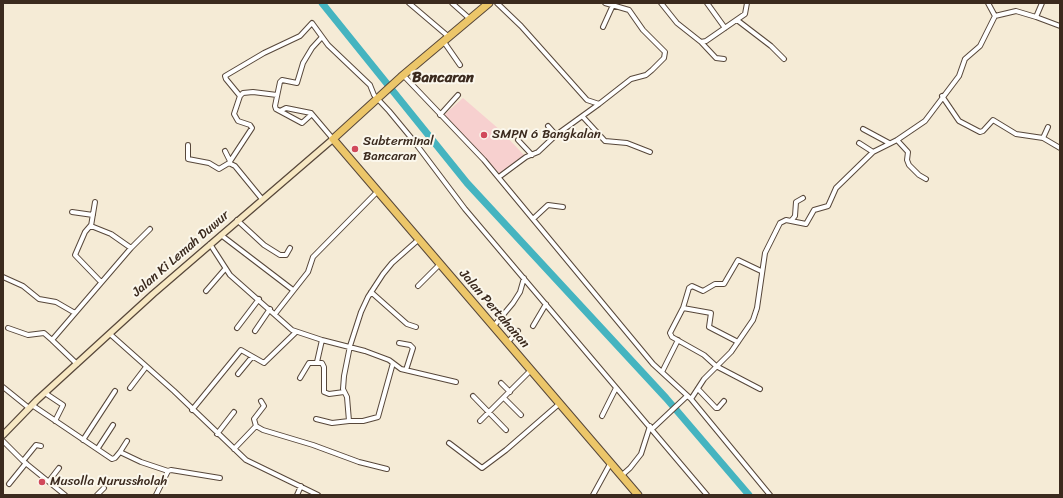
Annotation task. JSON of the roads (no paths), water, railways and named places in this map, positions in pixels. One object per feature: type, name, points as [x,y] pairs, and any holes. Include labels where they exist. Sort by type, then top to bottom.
[{"type":"highway","name":"Jalan Ki Lemah Duwur","points":[[333,139],[402,76],[489,3]]},
{"type":"highway","name":"Jalan Pertahanan","points":[[333,139],[439,265],[638,495]]},
{"type":"main road","name":"Jalan Ki Lemah Duwur","points":[[3,435],[30,406],[153,294],[237,220],[333,139]]},
{"type":"street","points":[[409,3],[447,39],[460,65]]},
{"type":"street","points":[[452,3],[470,19]]},
{"type":"street","points":[[496,3],[521,26],[587,100],[599,104]]},
{"type":"street","points":[[604,3],[629,10]]},
{"type":"street","points":[[498,177],[526,157],[538,152],[556,135],[583,117],[631,79],[646,75],[665,56],[664,50],[643,30],[626,3]]},
{"type":"street","points":[[662,3],[677,23],[702,42],[716,58],[724,59]]},
{"type":"street","points":[[708,3],[725,28]]},
{"type":"street","points":[[702,42],[746,13],[748,3]]},
{"type":"street","points":[[988,3],[995,16]]},
{"type":"street","points":[[1036,17],[1042,3]]},
{"type":"street","points":[[603,27],[613,5]]},
{"type":"street","points":[[621,476],[630,468],[641,454],[651,428],[698,389],[704,379],[738,342],[753,320],[757,308],[761,271],[767,246],[783,220],[806,224],[813,212],[828,206],[836,188],[873,152],[897,140],[925,121],[942,96],[959,76],[965,59],[978,48],[995,16],[1016,11],[1060,26]]},
{"type":"street","points":[[737,20],[771,46],[784,59]]},
{"type":"street","points":[[240,96],[226,79],[226,76],[264,53],[300,36],[312,23],[322,37],[345,62],[370,85],[378,98],[389,110],[465,209],[707,495]]},
{"type":"street","points":[[312,114],[302,123],[280,111],[275,106],[281,80],[297,83],[303,62],[312,48],[322,37]]},
{"type":"street","points":[[402,76],[498,177],[589,288],[662,372],[689,398],[770,495]]},
{"type":"street","points":[[188,145],[188,159],[209,163],[219,169],[230,162],[252,128],[250,125],[238,121],[234,114],[240,96],[243,93],[253,92],[277,95]]},
{"type":"street","points":[[440,115],[458,95]]},
{"type":"street","points":[[942,96],[959,121],[980,132],[984,131],[993,120],[1016,134],[1043,138],[1060,148]]},
{"type":"street","points":[[280,111],[286,108],[306,111],[312,114],[333,139]]},
{"type":"street","points":[[583,117],[605,141],[627,143],[650,152]]},
{"type":"street","points":[[548,126],[556,135]]},
{"type":"street","points":[[1043,138],[1048,127]]},
{"type":"street","points":[[863,129],[889,143]]},
{"type":"street","points":[[518,140],[532,155]]},
{"type":"street","points":[[897,140],[908,152],[908,165],[926,179]]},
{"type":"street","points":[[859,143],[873,152]]},
{"type":"street","points":[[225,151],[230,162],[262,199]]},
{"type":"street","points":[[275,314],[308,272],[313,257],[378,191]]},
{"type":"street","points":[[790,220],[795,216],[796,202],[803,198]]},
{"type":"street","points":[[95,202],[90,225],[85,232],[75,255],[101,282]]},
{"type":"street","points":[[533,219],[548,205],[563,207]]},
{"type":"street","points":[[72,212],[92,215]]},
{"type":"street","points":[[237,220],[264,245],[280,255],[286,256],[290,248]]},
{"type":"street","points":[[90,225],[111,234],[131,248]]},
{"type":"street","points":[[52,340],[131,248],[150,229]]},
{"type":"street","points":[[221,234],[293,290]]},
{"type":"street","points":[[349,421],[347,397],[344,392],[344,371],[361,312],[371,292],[392,263],[418,240]]},
{"type":"street","points":[[210,244],[225,268],[296,332],[322,340],[350,346],[393,363],[399,368],[456,382]]},
{"type":"street","points":[[760,390],[716,366],[704,355],[678,340],[670,333],[683,308],[689,288],[692,286],[703,291],[715,284],[724,284],[736,260],[741,260],[761,271]]},
{"type":"street","points":[[418,286],[439,265]]},
{"type":"street","points":[[206,291],[225,268]]},
{"type":"street","points":[[3,277],[24,286],[39,299],[56,302],[75,313]]},
{"type":"street","points":[[493,328],[514,303],[520,292],[524,278]]},
{"type":"street","points":[[371,292],[406,324],[416,327]]},
{"type":"street","points":[[237,328],[259,299]]},
{"type":"street","points":[[533,326],[546,304]]},
{"type":"street","points":[[683,308],[711,313],[709,327],[738,342]]},
{"type":"street","points":[[255,331],[270,309]]},
{"type":"street","points":[[8,328],[28,335],[44,333],[77,364]]},
{"type":"street","points":[[507,343],[518,331]]},
{"type":"street","points":[[192,410],[241,350],[264,363],[296,332]]},
{"type":"street","points":[[110,334],[246,460],[270,474],[301,486],[318,495]]},
{"type":"street","points":[[317,362],[322,340]]},
{"type":"street","points":[[662,372],[678,340]]},
{"type":"street","points":[[399,343],[410,345],[413,348],[406,370]]},
{"type":"street","points":[[238,374],[252,357]]},
{"type":"street","points":[[300,378],[309,363],[322,363],[324,367],[324,392],[329,394],[344,392]]},
{"type":"street","points":[[316,419],[332,423],[363,421],[378,417],[393,363]]},
{"type":"street","points":[[130,388],[146,367]]},
{"type":"street","points":[[480,421],[490,413],[530,370]]},
{"type":"street","points":[[501,383],[510,392]]},
{"type":"street","points":[[3,387],[30,406],[98,448],[112,459],[120,452],[127,441]]},
{"type":"street","points":[[602,416],[616,388]]},
{"type":"street","points":[[698,389],[716,408],[718,408],[724,401]]},
{"type":"street","points":[[83,440],[115,391]]},
{"type":"street","points":[[45,393],[63,405],[55,421]]},
{"type":"street","points":[[473,396],[506,430]]},
{"type":"street","points":[[504,398],[521,415]]},
{"type":"street","points":[[261,401],[264,406],[254,418],[256,426],[270,434],[297,440],[359,462],[387,469]]},
{"type":"street","points":[[449,443],[482,468],[506,450],[559,404]]},
{"type":"street","points":[[217,434],[234,412]]},
{"type":"street","points":[[98,448],[113,425]]},
{"type":"street","points":[[234,449],[256,426]]},
{"type":"street","points":[[3,441],[25,462],[65,495]]},
{"type":"street","points":[[9,484],[36,445],[41,446]]},
{"type":"street","points":[[120,452],[141,462],[168,471],[171,470],[220,478]]},
{"type":"street","points":[[593,495],[610,464]]},
{"type":"street","points":[[49,481],[59,468]]},
{"type":"street","points":[[156,495],[168,471]]},
{"type":"street","points":[[297,495],[301,486]]},
{"type":"street","points":[[97,495],[104,488]]},
{"type":"waterway","points":[[322,3],[467,183],[666,398],[749,495]]},
{"type":"place","name":"SMPN 6 Bangkalan","points":[[484,135]]},
{"type":"place","name":"Subterminal Bancaran","points":[[355,149]]},
{"type":"place","name":"Musolla Nurussholah","points":[[42,482]]},
{"type":"district","name":"Bancaran","points":[[443,78]]}]
